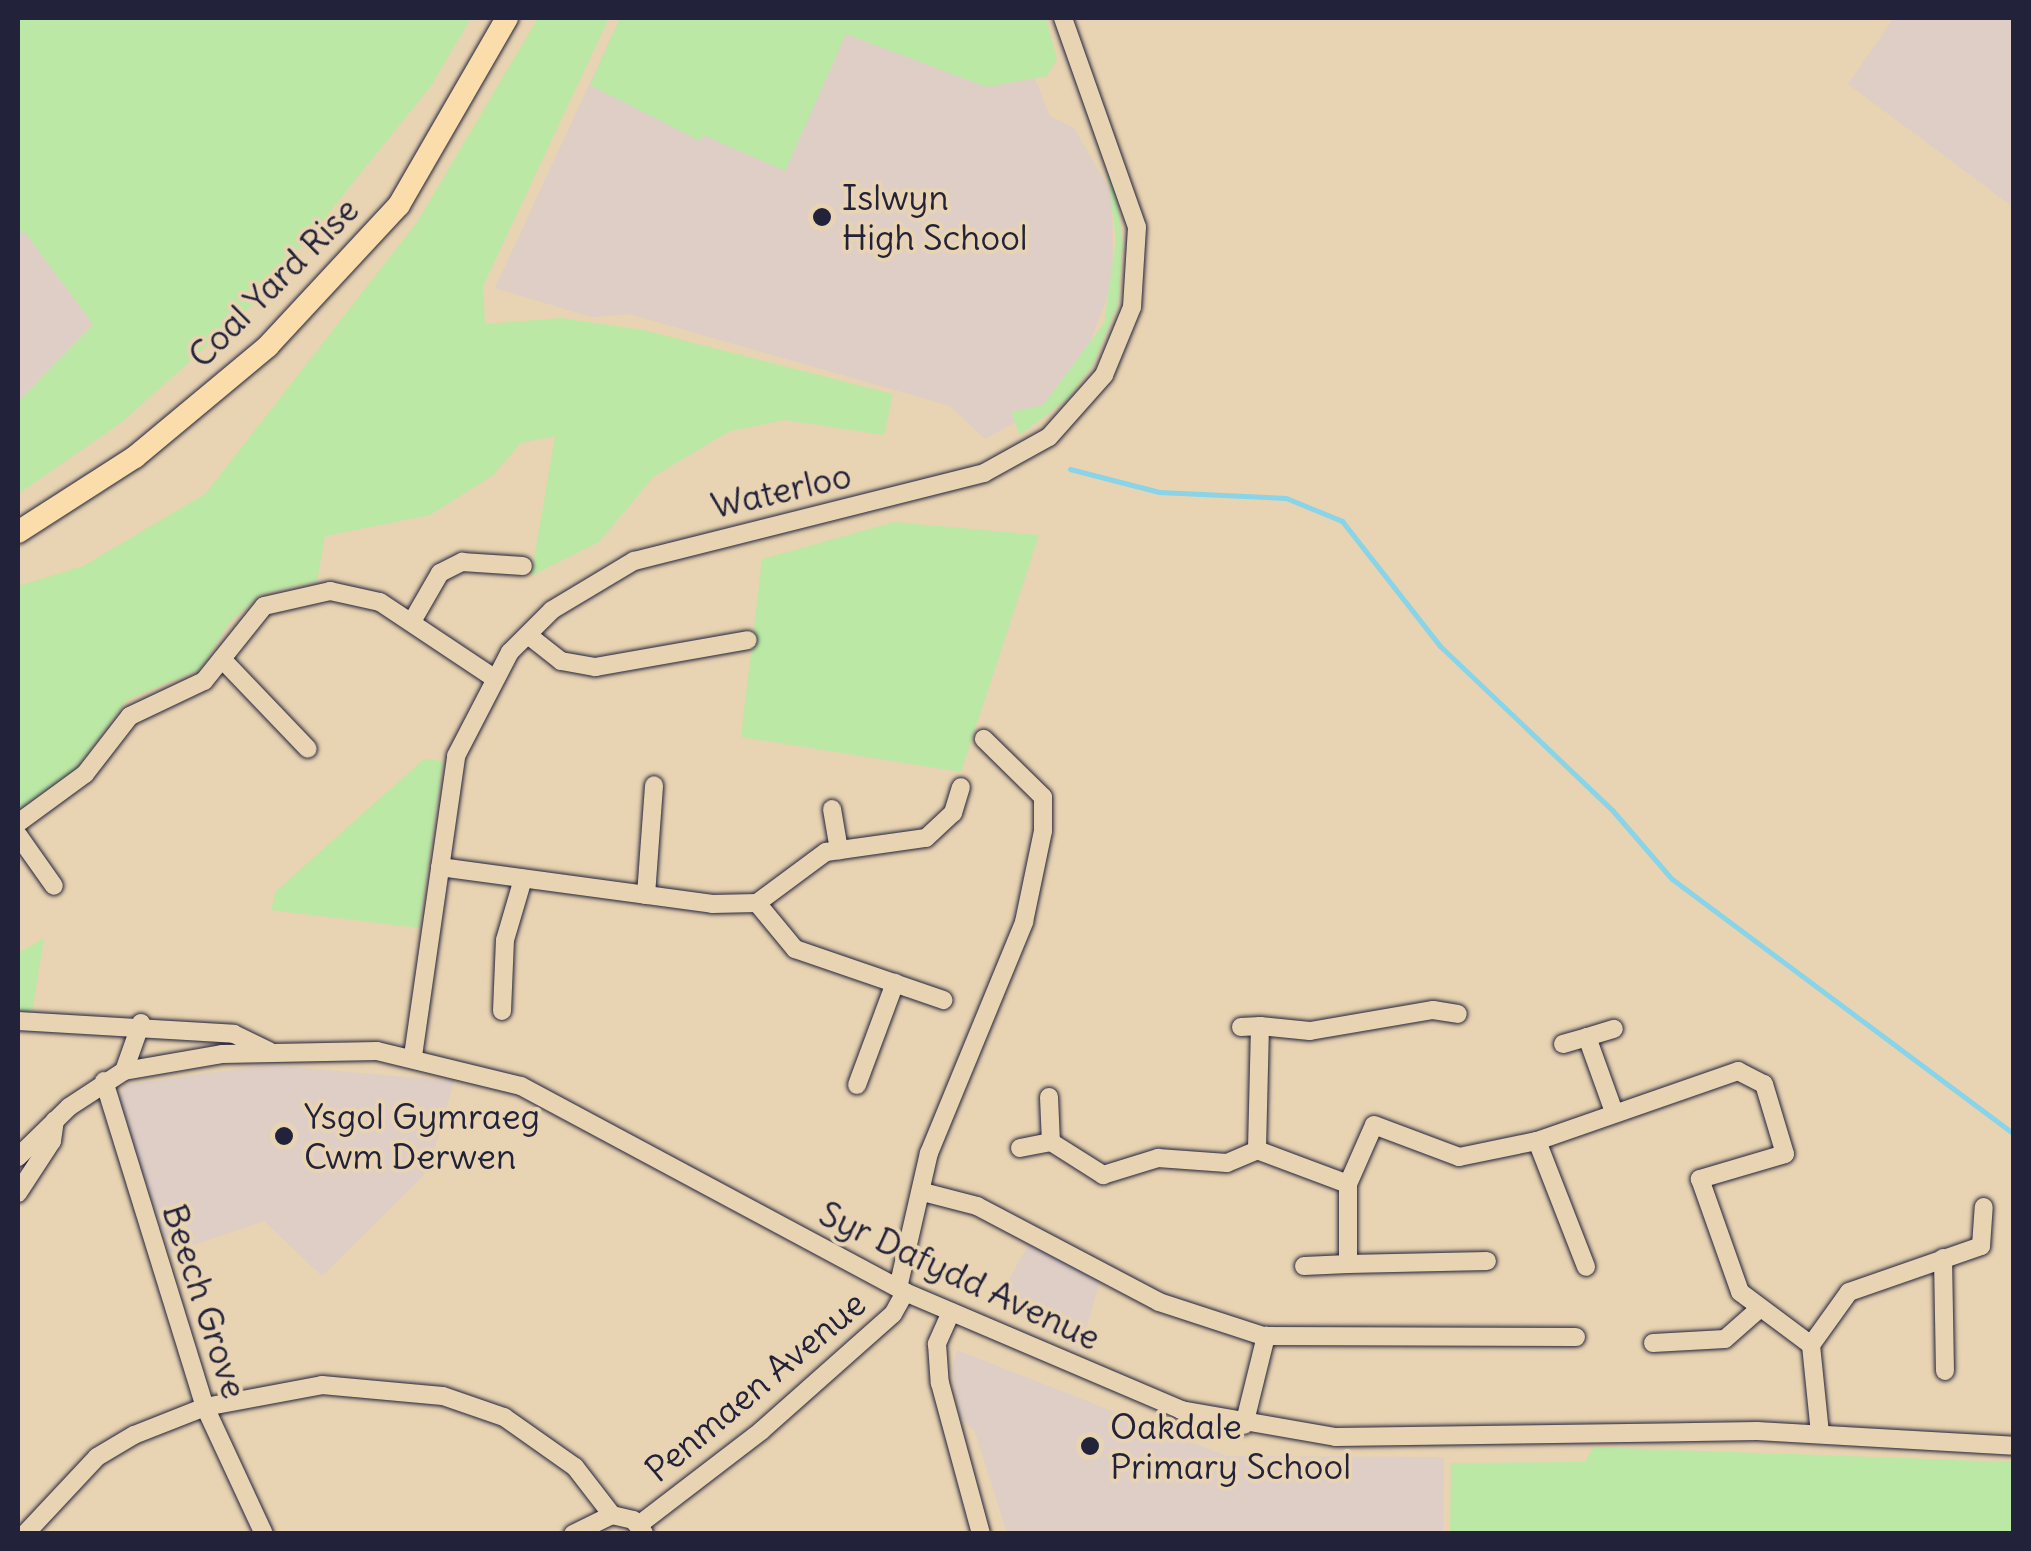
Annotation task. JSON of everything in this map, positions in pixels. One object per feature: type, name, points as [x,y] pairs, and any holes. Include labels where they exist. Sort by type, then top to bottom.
[{"type":"main road","name":"Coal Yard Rise","points":[[18,532],[135,457],[268,346],[399,205],[507,18]]},
{"type":"street","name":"Waterloo","points":[[412,1056],[456,756],[491,676],[528,635],[580,591],[634,561],[984,473],[1049,436],[1079,408],[1126,327],[1137,227],[1063,18]]},
{"type":"street","points":[[414,618],[440,572],[462,562],[524,566]]},
{"type":"street","points":[[18,822],[86,774],[130,716],[204,681],[264,606],[330,591],[414,618],[491,676]]},
{"type":"street","points":[[528,635],[561,661],[595,667],[748,640]]},
{"type":"street","points":[[222,659],[308,748]]},
{"type":"street","points":[[902,1290],[929,1153],[1024,922],[1043,831],[1043,798],[984,739]]},
{"type":"street","points":[[646,895],[654,784]]},
{"type":"street","points":[[440,867],[646,895],[757,902],[807,862],[839,850],[926,838],[953,813],[961,787]]},
{"type":"street","points":[[832,809],[839,850]]},
{"type":"street","points":[[18,835],[54,886]]},
{"type":"street","points":[[502,1011],[506,940],[524,879]]},
{"type":"street","points":[[757,902],[794,949],[944,1000]]},
{"type":"street","points":[[856,1085],[896,983]]},
{"type":"street","points":[[1257,1150],[1251,1027],[1296,1025],[1310,1031],[1433,1010],[1458,1014]]},
{"type":"street","points":[[18,1022],[141,1023],[234,1034],[269,1050]]},
{"type":"street","points":[[124,1071],[141,1023]]},
{"type":"street","points":[[1563,1044],[1614,1029]]},
{"type":"street","points":[[1586,1037],[1614,1112]]},
{"type":"street","points":[[18,1157],[104,1081],[124,1071],[269,1050]]},
{"type":"street","name":"Syr Dafydd Avenue","points":[[269,1050],[412,1056],[521,1086],[902,1290],[1156,1401],[1244,1425],[1336,1437],[1820,1434],[2014,1446]]},
{"type":"street","points":[[1348,1264],[1348,1184],[1374,1125],[1460,1157],[1537,1141],[1738,1072],[1764,1084],[1785,1154],[1700,1179],[1740,1292],[1811,1345]]},
{"type":"street","name":"Beech Grove","points":[[104,1081],[110,1114],[206,1407],[264,1534]]},
{"type":"street","points":[[1049,1097],[1051,1142]]},
{"type":"street","points":[[18,1193],[52,1142],[56,1120]]},
{"type":"street","points":[[1537,1141],[1586,1268]]},
{"type":"street","points":[[1020,1148],[1051,1142],[1103,1175],[1158,1158],[1227,1163],[1257,1150],[1348,1184]]},
{"type":"street","points":[[924,1192],[977,1206],[1159,1302],[1266,1336],[1576,1336]]},
{"type":"street","points":[[1820,1434],[1811,1345],[1849,1292],[1981,1246],[1984,1207]]},
{"type":"street","points":[[1943,1258],[1945,1371]]},
{"type":"street","points":[[1304,1266],[1488,1261]]},
{"type":"street","name":"Penmaen Avenue","points":[[642,1529],[893,1314],[902,1290]]},
{"type":"street","points":[[1654,1344],[1725,1339],[1759,1308]]},
{"type":"street","points":[[950,1312],[937,1344],[940,1384],[981,1534]]},
{"type":"street","points":[[1244,1425],[1266,1336]]},
{"type":"street","points":[[25,1534],[97,1457],[206,1407],[322,1386],[442,1396],[530,1433],[575,1467],[612,1515],[642,1529]]},
{"type":"street","points":[[574,1534],[612,1515]]},
{"type":"shaded area","name":"Islwyn High School","points":[[620,18],[1041,18],[1044,73],[1034,77],[1050,116],[1074,128],[1112,194],[1113,283],[1083,360],[1043,406],[985,439],[950,406],[629,314],[592,317],[495,288]]},
{"type":"shaded area","points":[[1894,18],[2013,18],[2013,207],[1848,84]]},
{"type":"shaded area","points":[[24,231],[93,324],[18,402],[18,235]]},
{"type":"shaded area","name":"Ysgol Gymraeg Cwm Derwen","points":[[268,1065],[454,1081],[428,1171],[322,1276],[264,1221],[170,1253],[119,1102],[124,1085]]},
{"type":"shaded area","points":[[1031,1241],[1101,1279],[1079,1352],[996,1301]]},
{"type":"shaded area","name":"Oakdale Primary School","points":[[957,1350],[1227,1456],[1444,1457],[1443,1533],[1007,1533],[975,1432],[960,1417],[952,1369]]},
{"type":"green space","points":[[18,18],[471,18],[431,86],[259,299],[122,422],[18,494],[18,402],[93,324],[24,231],[18,235]]},
{"type":"green space","points":[[538,18],[609,18],[483,286],[485,324],[561,318],[643,330],[893,394],[884,435],[785,420],[730,431],[654,476],[599,542],[531,576],[555,436],[521,443],[493,475],[430,515],[325,536],[317,581],[261,594],[230,622],[200,669],[127,700],[75,769],[18,810],[18,586],[83,566],[205,494],[417,222]]},
{"type":"green space","points":[[620,18],[1046,18],[1057,59],[1047,76],[986,87],[846,34],[785,171],[703,135],[700,141],[590,85]]},
{"type":"green space","points":[[1107,172],[1117,199],[1123,245],[1118,305],[1093,365],[1067,399],[1020,435],[1011,412],[1043,405],[1104,323],[1116,239]]},
{"type":"green space","points":[[894,522],[1039,535],[961,772],[741,737],[762,559]]},
{"type":"green space","points":[[424,759],[443,761],[419,928],[271,910],[276,891]]},
{"type":"green space","points":[[44,938],[32,1012],[18,1012],[18,953]]},
{"type":"green space","points":[[1593,1447],[2013,1462],[2013,1533],[1450,1533],[1451,1463],[1585,1462]]},
{"type":"waterway","points":[[1070,469],[1159,492],[1286,498],[1342,521],[1440,646],[1613,811],[1672,879],[2014,1134]]},
{"type":"place","name":"Islwyn High School","points":[[822,217]]},
{"type":"place","name":"Ysgol Gymraeg Cwm Derwen","points":[[284,1136]]},
{"type":"place","name":"Oakdale Primary School","points":[[1090,1446]]}]
